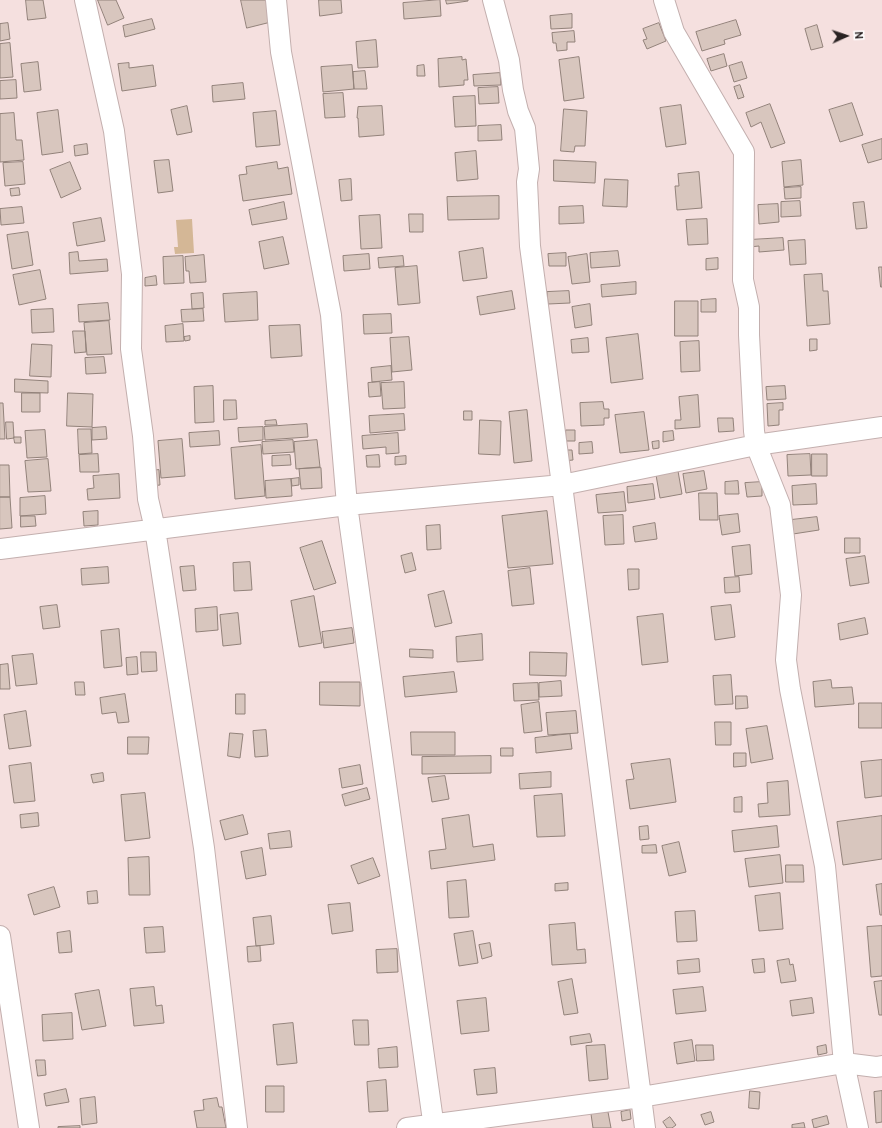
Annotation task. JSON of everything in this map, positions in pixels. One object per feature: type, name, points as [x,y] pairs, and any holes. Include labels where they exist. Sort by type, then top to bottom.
[{"type":"street","points":[[85,0],[114,131],[132,274],[131,349],[148,499],[204,848],[237,1128]]},
{"type":"street","points":[[276,0],[281,52],[331,315],[347,505],[434,1126]]},
{"type":"street","points":[[493,0],[509,60],[518,111],[525,128],[529,169],[527,182],[530,246],[645,1128]]},
{"type":"street","points":[[664,0],[674,32],[744,152],[743,280],[749,308],[751,389],[756,445],[780,505],[791,596],[786,660],[790,689],[825,866],[844,1063],[858,1128]]},
{"type":"street","points":[[0,549],[347,505],[562,485],[756,445],[882,427]]},
{"type":"street","points":[[0,936],[29,1128]]},
{"type":"street","points":[[407,1128],[434,1126],[641,1097],[844,1063],[876,1067],[882,1066]]},
{"type":"shaded area","points":[[192,219],[194,253],[175,254],[174,247],[178,247],[176,220]]},
{"type":"building","points":[[26,0],[43,0],[46,18],[28,20]]},
{"type":"building","points":[[98,0],[116,0],[124,18],[108,25]]},
{"type":"building","points":[[241,0],[266,0],[271,22],[247,28]]},
{"type":"building","points":[[319,0],[341,0],[342,13],[320,16]]},
{"type":"building","points":[[440,0],[441,16],[404,19],[403,3]]},
{"type":"building","points":[[446,0],[468,0],[468,1],[447,4]]},
{"type":"building","points":[[572,14],[572,28],[551,29],[550,16]]},
{"type":"building","points":[[152,19],[155,29],[125,37],[123,26]]},
{"type":"building","points":[[736,20],[741,35],[724,40],[725,44],[702,51],[696,32]]},
{"type":"building","points":[[8,23],[10,39],[0,41],[0,24]]},
{"type":"building","points":[[659,23],[666,41],[647,49],[643,40],[647,39],[643,29]]},
{"type":"building","points":[[817,25],[823,47],[811,50],[805,29]]},
{"type":"building","points":[[574,31],[575,42],[567,42],[567,50],[557,51],[556,43],[553,43],[552,33]]},
{"type":"building","points":[[376,40],[378,67],[358,68],[356,42]]},
{"type":"building","points":[[10,43],[13,77],[0,78],[0,44]]},
{"type":"building","points":[[724,54],[727,66],[711,71],[707,59]]},
{"type":"building","points":[[462,57],[462,60],[466,59],[468,80],[464,80],[464,85],[439,87],[438,59]]},
{"type":"building","points":[[579,57],[584,98],[564,101],[559,60]]},
{"type":"building","points":[[38,62],[41,90],[24,92],[21,64]]},
{"type":"building","points":[[742,62],[747,78],[734,82],[729,66]]},
{"type":"building","points":[[129,63],[129,68],[153,65],[156,86],[122,91],[118,64]]},
{"type":"building","points":[[352,65],[354,89],[323,92],[321,67]]},
{"type":"building","points":[[424,65],[425,76],[417,76],[417,66]]},
{"type":"building","points":[[365,71],[367,89],[354,89],[353,72]]},
{"type":"building","points":[[500,73],[501,85],[474,86],[473,75]]},
{"type":"building","points":[[16,80],[17,98],[0,99],[0,81]]},
{"type":"building","points":[[243,83],[245,99],[213,102],[212,86]]},
{"type":"building","points":[[740,85],[744,97],[738,99],[734,87]]},
{"type":"building","points":[[498,87],[499,103],[479,104],[478,88]]},
{"type":"building","points":[[343,93],[345,117],[325,118],[323,94]]},
{"type":"building","points":[[475,96],[476,126],[455,127],[453,97]]},
{"type":"building","points":[[852,103],[863,135],[840,142],[829,110]]},
{"type":"building","points":[[770,104],[785,143],[771,148],[761,122],[751,127],[746,113]]},
{"type":"building","points":[[681,105],[686,144],[666,147],[660,108]]},
{"type":"building","points":[[187,106],[192,132],[177,135],[171,110]]},
{"type":"building","points":[[382,106],[384,135],[359,137],[357,118],[358,107]]},
{"type":"building","points":[[564,109],[587,111],[585,146],[575,146],[574,152],[561,151]]},
{"type":"building","points":[[58,110],[63,152],[42,155],[37,113]]},
{"type":"building","points":[[276,111],[280,145],[256,147],[253,113]]},
{"type":"building","points":[[14,113],[16,140],[22,140],[24,160],[0,162],[0,114]]},
{"type":"building","points":[[501,125],[502,140],[478,141],[478,126]]},
{"type":"building","points":[[882,139],[882,159],[868,163],[862,145]]},
{"type":"building","points":[[87,144],[88,154],[75,156],[74,146]]},
{"type":"building","points":[[476,151],[478,179],[457,181],[455,153]]},
{"type":"building","points":[[169,160],[173,191],[158,193],[154,161]]},
{"type":"building","points":[[554,160],[596,162],[595,183],[554,181]]},
{"type":"building","points":[[801,160],[803,185],[784,187],[782,162]]},
{"type":"building","points":[[23,162],[25,184],[5,186],[3,163]]},
{"type":"building","points":[[70,162],[81,189],[61,198],[50,170]]},
{"type":"building","points":[[277,162],[278,169],[288,167],[292,194],[243,201],[239,175],[247,174],[246,167]]},
{"type":"building","points":[[699,172],[702,208],[677,210],[675,186],[679,186],[678,174]]},
{"type":"building","points":[[351,179],[352,200],[341,201],[339,180]]},
{"type":"building","points":[[605,179],[628,180],[627,207],[603,206]]},
{"type":"building","points":[[801,187],[801,198],[785,199],[784,188]]},
{"type":"building","points":[[19,188],[20,195],[11,196],[10,189]]},
{"type":"building","points":[[499,196],[499,219],[448,220],[447,197]]},
{"type":"building","points":[[800,201],[801,216],[781,217],[781,202]]},
{"type":"building","points":[[284,202],[287,219],[252,225],[249,210]]},
{"type":"building","points":[[864,202],[867,228],[856,229],[853,203]]},
{"type":"building","points":[[778,204],[779,222],[759,224],[758,205]]},
{"type":"building","points":[[583,206],[584,223],[559,224],[559,207]]},
{"type":"building","points":[[22,207],[24,223],[1,225],[0,209]]},
{"type":"building","points":[[409,214],[423,214],[423,232],[410,232]]},
{"type":"building","points":[[380,215],[382,248],[361,249],[359,216]]},
{"type":"building","points":[[101,218],[105,241],[77,246],[73,223]]},
{"type":"building","points":[[707,219],[708,244],[688,245],[686,220]]},
{"type":"building","points":[[28,232],[33,265],[12,269],[7,235]]},
{"type":"building","points":[[283,237],[289,264],[264,269],[259,242]]},
{"type":"building","points":[[783,238],[784,250],[759,252],[759,246],[749,247],[749,240]]},
{"type":"building","points":[[805,240],[806,264],[790,265],[788,241]]},
{"type":"building","points":[[483,248],[487,278],[463,281],[459,252]]},
{"type":"building","points":[[618,251],[620,266],[591,268],[590,253]]},
{"type":"building","points":[[78,252],[79,261],[107,259],[108,271],[70,274],[69,253]]},
{"type":"building","points":[[566,253],[566,266],[549,266],[548,254]]},
{"type":"building","points":[[369,254],[370,269],[344,271],[343,256]]},
{"type":"building","points":[[587,254],[590,282],[572,284],[568,257]]},
{"type":"building","points":[[204,255],[206,282],[190,283],[189,271],[186,271],[185,257]]},
{"type":"building","points":[[183,256],[184,283],[164,284],[163,257]]},
{"type":"building","points":[[403,256],[404,266],[379,268],[378,258]]},
{"type":"building","points":[[718,258],[718,269],[706,270],[706,259]]},
{"type":"building","points":[[417,266],[420,303],[398,305],[395,268]]},
{"type":"building","points":[[879,267],[882,267],[882,287],[881,287]]},
{"type":"building","points":[[40,270],[46,299],[19,305],[13,275]]},
{"type":"building","points":[[822,274],[823,291],[828,291],[830,324],[807,326],[804,275]]},
{"type":"building","points":[[156,276],[157,285],[145,286],[145,278]]},
{"type":"building","points":[[636,282],[636,294],[602,297],[601,285]]},
{"type":"building","points":[[512,291],[515,309],[480,315],[477,297]]},
{"type":"building","points":[[569,291],[570,303],[548,304],[547,292]]},
{"type":"building","points":[[257,292],[258,320],[225,322],[223,294]]},
{"type":"building","points":[[203,293],[204,308],[192,309],[191,294]]},
{"type":"building","points":[[716,299],[716,312],[701,312],[701,300]]},
{"type":"building","points":[[675,301],[698,301],[698,336],[675,336]]},
{"type":"building","points":[[108,303],[110,320],[79,322],[78,305]]},
{"type":"building","points":[[590,304],[592,325],[575,328],[572,307]]},
{"type":"building","points":[[53,309],[54,332],[32,333],[31,310]]},
{"type":"building","points":[[203,309],[204,321],[182,322],[181,310]]},
{"type":"building","points":[[391,314],[392,333],[364,334],[363,315]]},
{"type":"building","points":[[109,321],[112,354],[87,355],[84,323]]},
{"type":"building","points":[[183,324],[184,341],[166,342],[165,326]]},
{"type":"building","points":[[300,325],[302,356],[271,358],[269,326]]},
{"type":"building","points":[[73,331],[85,331],[86,352],[75,353]]},
{"type":"building","points":[[638,334],[643,379],[611,383],[606,338]]},
{"type":"building","points":[[190,336],[190,340],[185,341],[184,337]]},
{"type":"building","points":[[409,337],[412,370],[392,372],[390,338]]},
{"type":"building","points":[[588,338],[589,352],[572,353],[571,340]]},
{"type":"building","points":[[810,339],[817,339],[817,350],[810,351]]},
{"type":"building","points":[[699,341],[700,371],[681,372],[680,342]]},
{"type":"building","points":[[32,344],[52,345],[51,377],[30,376]]},
{"type":"building","points":[[104,357],[106,373],[86,374],[85,358]]},
{"type":"building","points":[[391,366],[392,380],[372,382],[371,368]]},
{"type":"building","points":[[15,379],[48,381],[48,393],[15,392]]},
{"type":"building","points":[[380,382],[381,396],[369,397],[368,383]]},
{"type":"building","points":[[404,382],[405,408],[383,409],[381,383]]},
{"type":"building","points":[[213,386],[214,422],[195,423],[194,387]]},
{"type":"building","points":[[785,386],[786,399],[767,400],[766,387]]},
{"type":"building","points":[[22,393],[40,393],[40,412],[22,412]]},
{"type":"building","points":[[68,393],[93,394],[92,427],[67,426]]},
{"type":"building","points":[[698,395],[700,427],[675,429],[675,420],[681,420],[679,397]]},
{"type":"building","points":[[224,400],[236,400],[237,419],[224,420]]},
{"type":"building","points":[[603,402],[604,409],[609,409],[609,418],[604,418],[604,425],[581,426],[580,403]]},
{"type":"building","points":[[0,403],[3,403],[5,439],[0,439]]},
{"type":"building","points":[[783,403],[783,410],[779,410],[779,425],[768,426],[767,404]]},
{"type":"building","points":[[527,410],[532,461],[514,463],[509,412]]},
{"type":"building","points":[[464,411],[472,411],[472,420],[464,420]]},
{"type":"building","points":[[644,412],[649,450],[620,453],[615,415]]},
{"type":"building","points":[[404,414],[405,430],[370,433],[369,416]]},
{"type":"building","points":[[718,418],[733,418],[734,431],[719,432]]},
{"type":"building","points":[[276,420],[277,425],[265,425],[265,421]]},
{"type":"building","points":[[480,420],[501,421],[500,455],[479,454]]},
{"type":"building","points":[[6,422],[13,422],[14,438],[7,439]]},
{"type":"building","points":[[307,424],[308,437],[265,440],[264,427]]},
{"type":"building","points":[[106,427],[107,439],[92,440],[92,428]]},
{"type":"building","points":[[263,427],[263,440],[239,442],[238,428]]},
{"type":"building","points":[[78,429],[91,429],[92,453],[79,454]]},
{"type":"building","points":[[45,430],[47,457],[27,458],[25,431]]},
{"type":"building","points":[[566,430],[575,430],[575,441],[566,441]]},
{"type":"building","points":[[219,431],[220,445],[190,447],[189,433]]},
{"type":"building","points":[[673,431],[674,440],[663,442],[663,432]]},
{"type":"building","points":[[398,433],[399,453],[386,454],[386,447],[363,449],[362,436]]},
{"type":"building","points":[[14,437],[21,437],[21,443],[15,443]]},
{"type":"building","points":[[182,439],[185,476],[161,478],[158,441]]},
{"type":"building","points":[[293,440],[294,452],[263,454],[262,442]]},
{"type":"building","points":[[317,440],[320,467],[296,469],[294,442]]},
{"type":"building","points":[[659,441],[659,448],[653,449],[652,442]]},
{"type":"building","points":[[592,442],[593,453],[579,454],[579,443]]},
{"type":"building","points":[[261,445],[265,496],[235,499],[231,448]]},
{"type":"building","points":[[562,450],[572,450],[573,460],[563,461]]},
{"type":"building","points":[[98,454],[99,472],[80,472],[79,455]]},
{"type":"building","points":[[810,454],[811,475],[788,476],[787,455]]},
{"type":"building","points":[[812,454],[827,454],[827,476],[812,476]]},
{"type":"building","points":[[290,455],[291,465],[272,466],[272,456]]},
{"type":"building","points":[[379,455],[380,467],[367,467],[366,456]]},
{"type":"building","points":[[406,456],[406,464],[395,465],[395,457]]},
{"type":"building","points":[[48,459],[51,491],[28,492],[25,461]]},
{"type":"building","points":[[0,465],[9,465],[10,497],[0,497]]},
{"type":"building","points":[[321,468],[322,488],[301,489],[299,469]]},
{"type":"building","points":[[159,470],[160,485],[150,486],[149,471]]},
{"type":"building","points":[[678,471],[682,494],[660,498],[656,475]]},
{"type":"building","points":[[704,471],[707,489],[686,493],[683,474]]},
{"type":"building","points":[[119,474],[120,498],[88,500],[87,489],[94,488],[93,476]]},
{"type":"building","points":[[299,478],[299,485],[292,486],[291,479]]},
{"type":"building","points":[[291,479],[292,496],[266,498],[265,481]]},
{"type":"building","points":[[738,481],[739,494],[725,494],[725,482]]},
{"type":"building","points":[[762,482],[762,496],[747,497],[745,483]]},
{"type":"building","points":[[653,484],[655,499],[628,503],[627,487]]},
{"type":"building","points":[[816,484],[817,504],[793,505],[792,486]]},
{"type":"building","points":[[624,492],[626,511],[598,513],[596,495]]},
{"type":"building","points":[[699,493],[717,493],[718,520],[700,520]]},
{"type":"building","points":[[45,496],[46,514],[20,516],[20,498]]},
{"type":"building","points":[[0,497],[10,497],[12,528],[0,529]]},
{"type":"building","points":[[98,511],[98,525],[84,526],[83,512]]},
{"type":"building","points":[[547,511],[553,564],[508,568],[502,516]]},
{"type":"building","points":[[738,514],[740,532],[722,535],[719,516]]},
{"type":"building","points":[[623,515],[624,544],[605,545],[603,516]]},
{"type":"building","points":[[21,516],[35,516],[36,526],[21,527]]},
{"type":"building","points":[[817,517],[819,530],[793,534],[791,520]]},
{"type":"building","points":[[655,523],[657,539],[635,542],[633,527]]},
{"type":"building","points":[[440,525],[441,549],[427,550],[426,526]]},
{"type":"building","points":[[845,538],[860,538],[860,553],[845,553]]},
{"type":"building","points":[[322,541],[336,583],[314,590],[300,548]]},
{"type":"building","points":[[750,545],[752,574],[735,576],[732,547]]},
{"type":"building","points":[[412,553],[416,570],[405,573],[401,556]]},
{"type":"building","points":[[865,556],[869,583],[850,586],[846,559]]},
{"type":"building","points":[[250,562],[252,590],[234,591],[233,563]]},
{"type":"building","points":[[194,566],[196,590],[183,591],[180,567]]},
{"type":"building","points":[[108,567],[109,583],[82,585],[81,569]]},
{"type":"building","points":[[530,568],[534,604],[512,606],[508,571]]},
{"type":"building","points":[[628,569],[639,569],[639,589],[629,590]]},
{"type":"building","points":[[739,577],[740,592],[725,593],[724,578]]},
{"type":"building","points":[[444,591],[452,623],[435,627],[428,595]]},
{"type":"building","points":[[314,596],[322,643],[299,647],[291,601]]},
{"type":"building","points":[[57,605],[60,627],[43,629],[40,607]]},
{"type":"building","points":[[731,605],[735,637],[715,640],[711,607]]},
{"type":"building","points":[[217,607],[218,630],[196,632],[195,609]]},
{"type":"building","points":[[238,613],[241,644],[223,646],[220,615]]},
{"type":"building","points":[[663,614],[668,662],[642,665],[637,617]]},
{"type":"building","points":[[865,618],[868,634],[840,640],[838,624]]},
{"type":"building","points":[[352,628],[354,643],[324,648],[322,632]]},
{"type":"building","points":[[119,629],[122,666],[104,668],[101,631]]},
{"type":"building","points":[[482,634],[483,660],[457,662],[456,637]]},
{"type":"building","points":[[410,649],[433,650],[433,658],[410,657]]},
{"type":"building","points":[[141,652],[156,652],[157,671],[142,672]]},
{"type":"building","points":[[530,652],[567,653],[566,676],[530,675]]},
{"type":"building","points":[[33,654],[37,684],[16,686],[12,656]]},
{"type":"building","points":[[137,657],[138,674],[127,675],[126,658]]},
{"type":"building","points":[[8,664],[10,689],[0,689],[0,665]]},
{"type":"building","points":[[454,672],[457,692],[405,697],[403,677]]},
{"type":"building","points":[[731,675],[733,704],[715,705],[713,676]]},
{"type":"building","points":[[831,680],[832,688],[852,687],[854,704],[815,707],[813,682]]},
{"type":"building","points":[[561,681],[562,696],[539,697],[539,683]]},
{"type":"building","points":[[75,682],[84,682],[85,695],[76,695]]},
{"type":"building","points":[[320,682],[360,682],[360,706],[320,705]]},
{"type":"building","points":[[538,683],[539,700],[514,701],[513,684]]},
{"type":"building","points":[[125,694],[129,722],[118,723],[116,712],[102,714],[100,698]]},
{"type":"building","points":[[236,694],[245,694],[245,714],[236,714]]},
{"type":"building","points":[[736,696],[747,696],[748,708],[736,709]]},
{"type":"building","points":[[539,702],[542,731],[524,733],[521,705]]},
{"type":"building","points":[[859,703],[882,703],[882,728],[859,728]]},
{"type":"building","points":[[26,711],[31,746],[9,749],[4,715]]},
{"type":"building","points":[[576,711],[578,733],[548,735],[546,713]]},
{"type":"building","points":[[715,722],[731,722],[731,745],[716,745]]},
{"type":"building","points":[[767,726],[773,759],[751,763],[746,729]]},
{"type":"building","points":[[266,730],[268,756],[255,757],[253,731]]},
{"type":"building","points":[[411,732],[455,732],[455,755],[412,755]]},
{"type":"building","points":[[230,733],[243,734],[240,758],[228,756]]},
{"type":"building","points":[[570,734],[572,749],[536,753],[535,738]]},
{"type":"building","points":[[128,737],[149,737],[148,754],[128,754]]},
{"type":"building","points":[[501,748],[513,748],[513,756],[501,756]]},
{"type":"building","points":[[734,753],[746,753],[746,766],[734,767]]},
{"type":"building","points":[[491,756],[491,773],[422,774],[422,757]]},
{"type":"building","points":[[670,759],[676,802],[630,809],[626,780],[634,779],[631,764]]},
{"type":"building","points":[[882,760],[882,796],[865,798],[861,762]]},
{"type":"building","points":[[31,763],[35,801],[14,803],[9,766]]},
{"type":"building","points":[[360,765],[363,784],[342,788],[339,769]]},
{"type":"building","points":[[551,772],[551,787],[520,789],[519,774]]},
{"type":"building","points":[[103,773],[104,781],[93,783],[91,775]]},
{"type":"building","points":[[445,776],[449,799],[432,802],[428,778]]},
{"type":"building","points":[[788,781],[790,815],[759,817],[758,804],[768,803],[767,783]]},
{"type":"building","points":[[367,788],[370,799],[345,806],[342,795]]},
{"type":"building","points":[[145,793],[150,838],[125,841],[121,795]]},
{"type":"building","points":[[562,794],[565,836],[537,837],[534,796]]},
{"type":"building","points":[[742,797],[742,812],[734,812],[734,798]]},
{"type":"building","points":[[38,813],[39,826],[21,828],[20,815]]},
{"type":"building","points":[[243,815],[248,834],[225,840],[220,821]]},
{"type":"building","points":[[469,815],[473,847],[493,844],[495,860],[431,869],[429,851],[446,849],[442,819]]},
{"type":"building","points":[[882,816],[882,859],[843,865],[837,822]]},
{"type":"building","points":[[648,826],[649,839],[640,840],[639,827]]},
{"type":"building","points":[[777,826],[779,847],[734,852],[732,831]]},
{"type":"building","points":[[290,831],[292,847],[270,849],[268,834]]},
{"type":"building","points":[[679,842],[686,872],[669,876],[662,846]]},
{"type":"building","points":[[656,845],[657,853],[642,853],[642,846]]},
{"type":"building","points":[[262,848],[266,875],[246,879],[241,852]]},
{"type":"building","points":[[780,855],[783,883],[749,887],[745,859]]},
{"type":"building","points":[[149,857],[150,895],[129,895],[128,858]]},
{"type":"building","points":[[373,858],[380,876],[358,884],[351,866]]},
{"type":"building","points":[[786,865],[803,865],[804,882],[786,882]]},
{"type":"building","points":[[466,880],[469,917],[449,918],[447,882]]},
{"type":"building","points":[[568,883],[568,890],[555,891],[555,884]]},
{"type":"building","points":[[882,884],[882,915],[880,915],[876,885]]},
{"type":"building","points":[[54,887],[60,907],[34,915],[28,895]]},
{"type":"building","points":[[97,891],[98,903],[88,904],[87,892]]},
{"type":"building","points":[[780,893],[783,929],[759,931],[755,896]]},
{"type":"building","points":[[350,903],[353,931],[332,934],[328,905]]},
{"type":"building","points":[[695,911],[697,941],[677,942],[675,912]]},
{"type":"building","points":[[271,916],[274,944],[256,946],[253,918]]},
{"type":"building","points":[[575,923],[577,950],[585,949],[586,963],[552,965],[549,925]]},
{"type":"building","points":[[882,926],[882,976],[871,977],[867,927]]},
{"type":"building","points":[[163,927],[165,952],[146,953],[144,928]]},
{"type":"building","points":[[70,931],[72,952],[59,953],[57,933]]},
{"type":"building","points":[[473,931],[478,963],[459,966],[454,934]]},
{"type":"building","points":[[490,943],[492,956],[482,959],[479,945]]},
{"type":"building","points":[[260,946],[261,961],[248,962],[247,947]]},
{"type":"building","points":[[397,949],[398,972],[377,973],[376,950]]},
{"type":"building","points":[[699,959],[700,972],[678,974],[677,961]]},
{"type":"building","points":[[764,959],[765,972],[754,973],[752,960]]},
{"type":"building","points":[[789,959],[790,965],[793,964],[796,981],[781,983],[777,961]]},
{"type":"building","points":[[572,979],[578,1013],[564,1015],[558,982]]},
{"type":"building","points":[[882,981],[882,1015],[879,1015],[874,982]]},
{"type":"building","points":[[154,987],[156,1006],[162,1005],[164,1023],[134,1026],[130,989]]},
{"type":"building","points":[[703,987],[706,1011],[676,1014],[673,990]]},
{"type":"building","points":[[99,990],[106,1026],[82,1030],[75,994]]},
{"type":"building","points":[[486,998],[489,1031],[461,1034],[457,1001]]},
{"type":"building","points":[[812,998],[814,1013],[792,1016],[790,1001]]},
{"type":"building","points":[[72,1013],[73,1039],[43,1041],[42,1015]]},
{"type":"building","points":[[353,1020],[368,1020],[369,1045],[355,1045]]},
{"type":"building","points":[[293,1023],[297,1063],[277,1065],[273,1025]]},
{"type":"building","points":[[590,1034],[592,1042],[571,1045],[570,1037]]},
{"type":"building","points":[[692,1040],[695,1061],[677,1064],[674,1043]]},
{"type":"building","points":[[605,1045],[608,1079],[589,1081],[586,1046]]},
{"type":"building","points":[[696,1045],[713,1045],[714,1060],[697,1061]]},
{"type":"building","points":[[826,1045],[827,1053],[818,1055],[817,1047]]},
{"type":"building","points":[[397,1047],[398,1067],[379,1068],[378,1049]]},
{"type":"building","points":[[36,1060],[45,1060],[46,1075],[38,1076]]},
{"type":"building","points":[[495,1068],[497,1093],[477,1095],[474,1070]]},
{"type":"building","points":[[386,1080],[388,1111],[369,1112],[367,1082]]},
{"type":"building","points":[[266,1086],[284,1086],[284,1112],[266,1112]]},
{"type":"building","points":[[66,1089],[69,1102],[46,1106],[44,1094]]},
{"type":"building","points":[[750,1091],[760,1092],[759,1109],[749,1108]]},
{"type":"building","points":[[882,1091],[882,1122],[876,1123],[874,1092]]},
{"type":"building","points":[[95,1097],[97,1123],[82,1125],[80,1099]]},
{"type":"building","points":[[217,1098],[219,1107],[222,1107],[226,1128],[197,1128],[194,1111],[204,1110],[203,1100]]},
{"type":"building","points":[[630,1110],[631,1119],[622,1121],[621,1112]]},
{"type":"building","points":[[608,1112],[611,1128],[593,1128],[591,1114]]},
{"type":"building","points":[[711,1112],[714,1122],[705,1125],[701,1115]]},
{"type":"building","points":[[827,1116],[829,1124],[814,1128],[812,1120]]},
{"type":"building","points":[[670,1117],[676,1125],[672,1128],[667,1128],[663,1122]]},
{"type":"building","points":[[804,1123],[805,1128],[792,1128],[792,1125]]},
{"type":"building","points":[[80,1126],[80,1128],[58,1128],[58,1127]]}]
